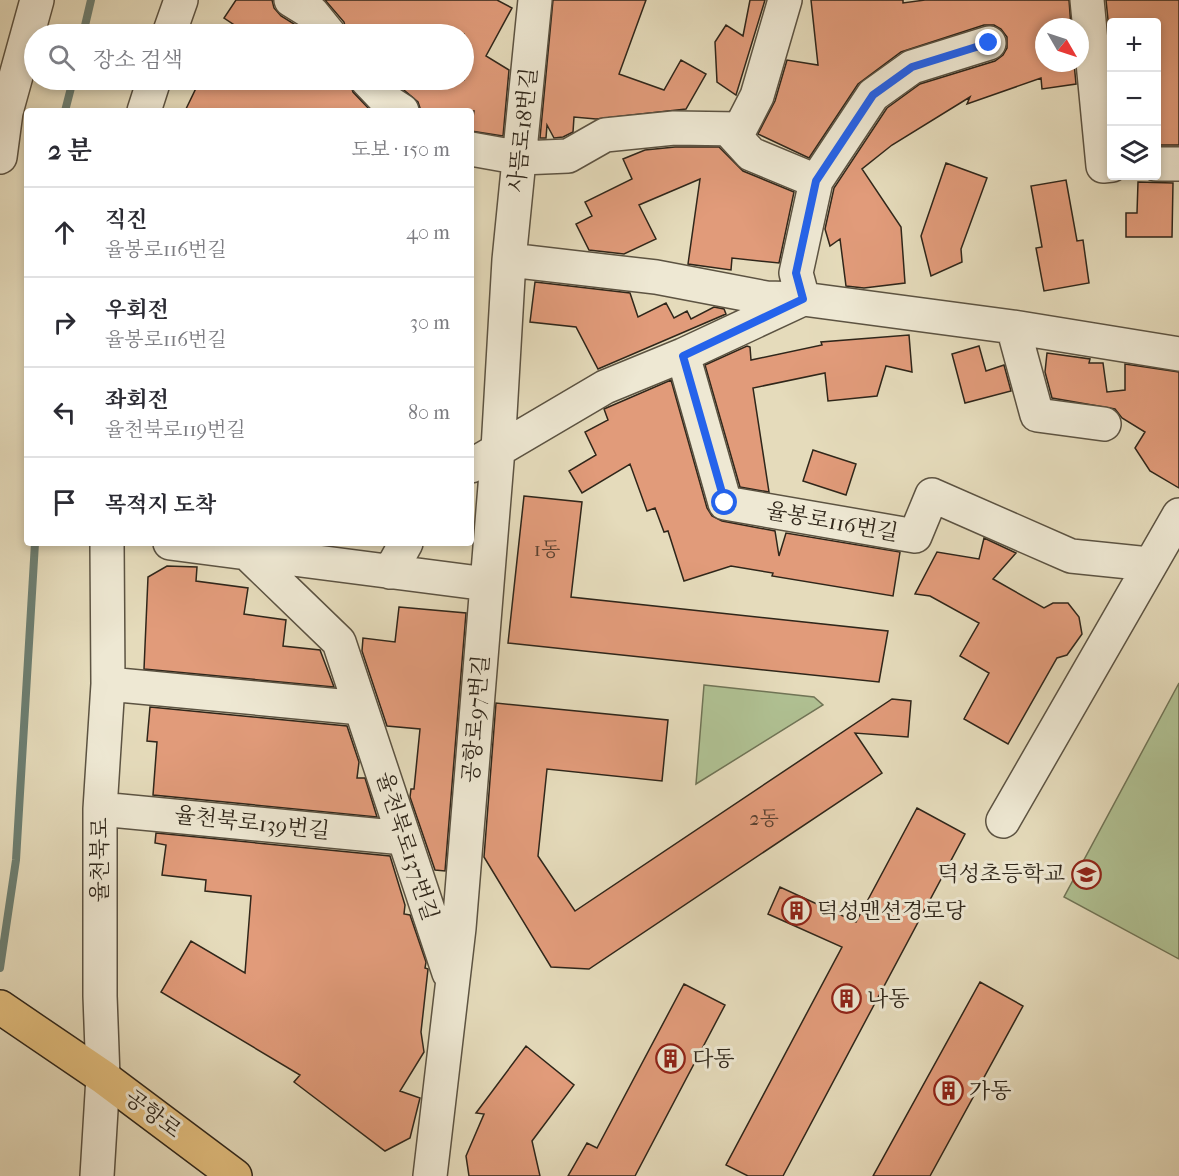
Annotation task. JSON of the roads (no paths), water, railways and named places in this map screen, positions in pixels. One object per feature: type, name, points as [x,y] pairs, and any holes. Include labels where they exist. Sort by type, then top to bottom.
[{"type":"main road","name":"공항로","points":[[0,1007],[103,1077],[235,1176]]},
{"type":"street","points":[[30,24],[37,0]]},
{"type":"street","points":[[173,24],[181,0]]},
{"type":"street","points":[[291,0],[312,13],[321,24]]},
{"type":"street","name":"사뜸로18번길","points":[[509,260],[535,0]]},
{"type":"street","points":[[474,150],[521,158],[568,156],[605,135],[674,128],[740,129],[757,96],[785,0]]},
{"type":"street","points":[[1087,0],[1107,165]]},
{"type":"street","points":[[803,299],[796,273],[816,181],[873,95],[912,67],[989,43]]},
{"type":"street","points":[[0,157],[6,112],[24,47]]},
{"type":"street","points":[[145,108],[151,90]]},
{"type":"street","points":[[376,90],[387,102],[397,108]]},
{"type":"street","points":[[728,129],[751,154],[816,181]]},
{"type":"street","points":[[1161,164],[1179,164]]},
{"type":"street","points":[[509,260],[656,277],[766,298],[803,299],[1013,327],[1179,354]]},
{"type":"street","name":"공항로97번길","points":[[430,1176],[453,984],[498,449],[509,260]]},
{"type":"street","points":[[474,464],[605,387],[683,356],[803,299]]},
{"type":"street","points":[[1013,327],[1037,415],[1104,424]]},
{"type":"street","name":"율봉로116번길","points":[[683,356],[725,503],[915,536],[932,495],[1071,556],[1149,564]]},
{"type":"street","points":[[1003,821],[1179,515]]},
{"type":"street","name":"율천북로","points":[[97,1176],[103,1077],[100,996],[100,808],[108,684],[107,546]]},
{"type":"street","points":[[191,546],[487,584]]},
{"type":"street","points":[[390,572],[404,546]]},
{"type":"street","name":"율천북로137번길","points":[[248,554],[339,642],[453,984]]},
{"type":"street","points":[[108,684],[361,708]]},
{"type":"street","name":"율천북로139번길","points":[[100,808],[404,838]]},
{"type":"waterway","points":[[85,24],[91,0]]},
{"type":"waterway","points":[[66,108],[70,90]]},
{"type":"waterway","points":[[0,968],[16,860],[35,546]]},
{"type":"place","name":"덕성초등학교","points":[[1086,874]]},
{"type":"place","name":"덕성맨션경로당","points":[[796,911]]},
{"type":"place","name":"나동","points":[[846,999]]},
{"type":"place","name":"다동","points":[[671,1059]]},
{"type":"place","name":"가동","points":[[948,1091]]}]
